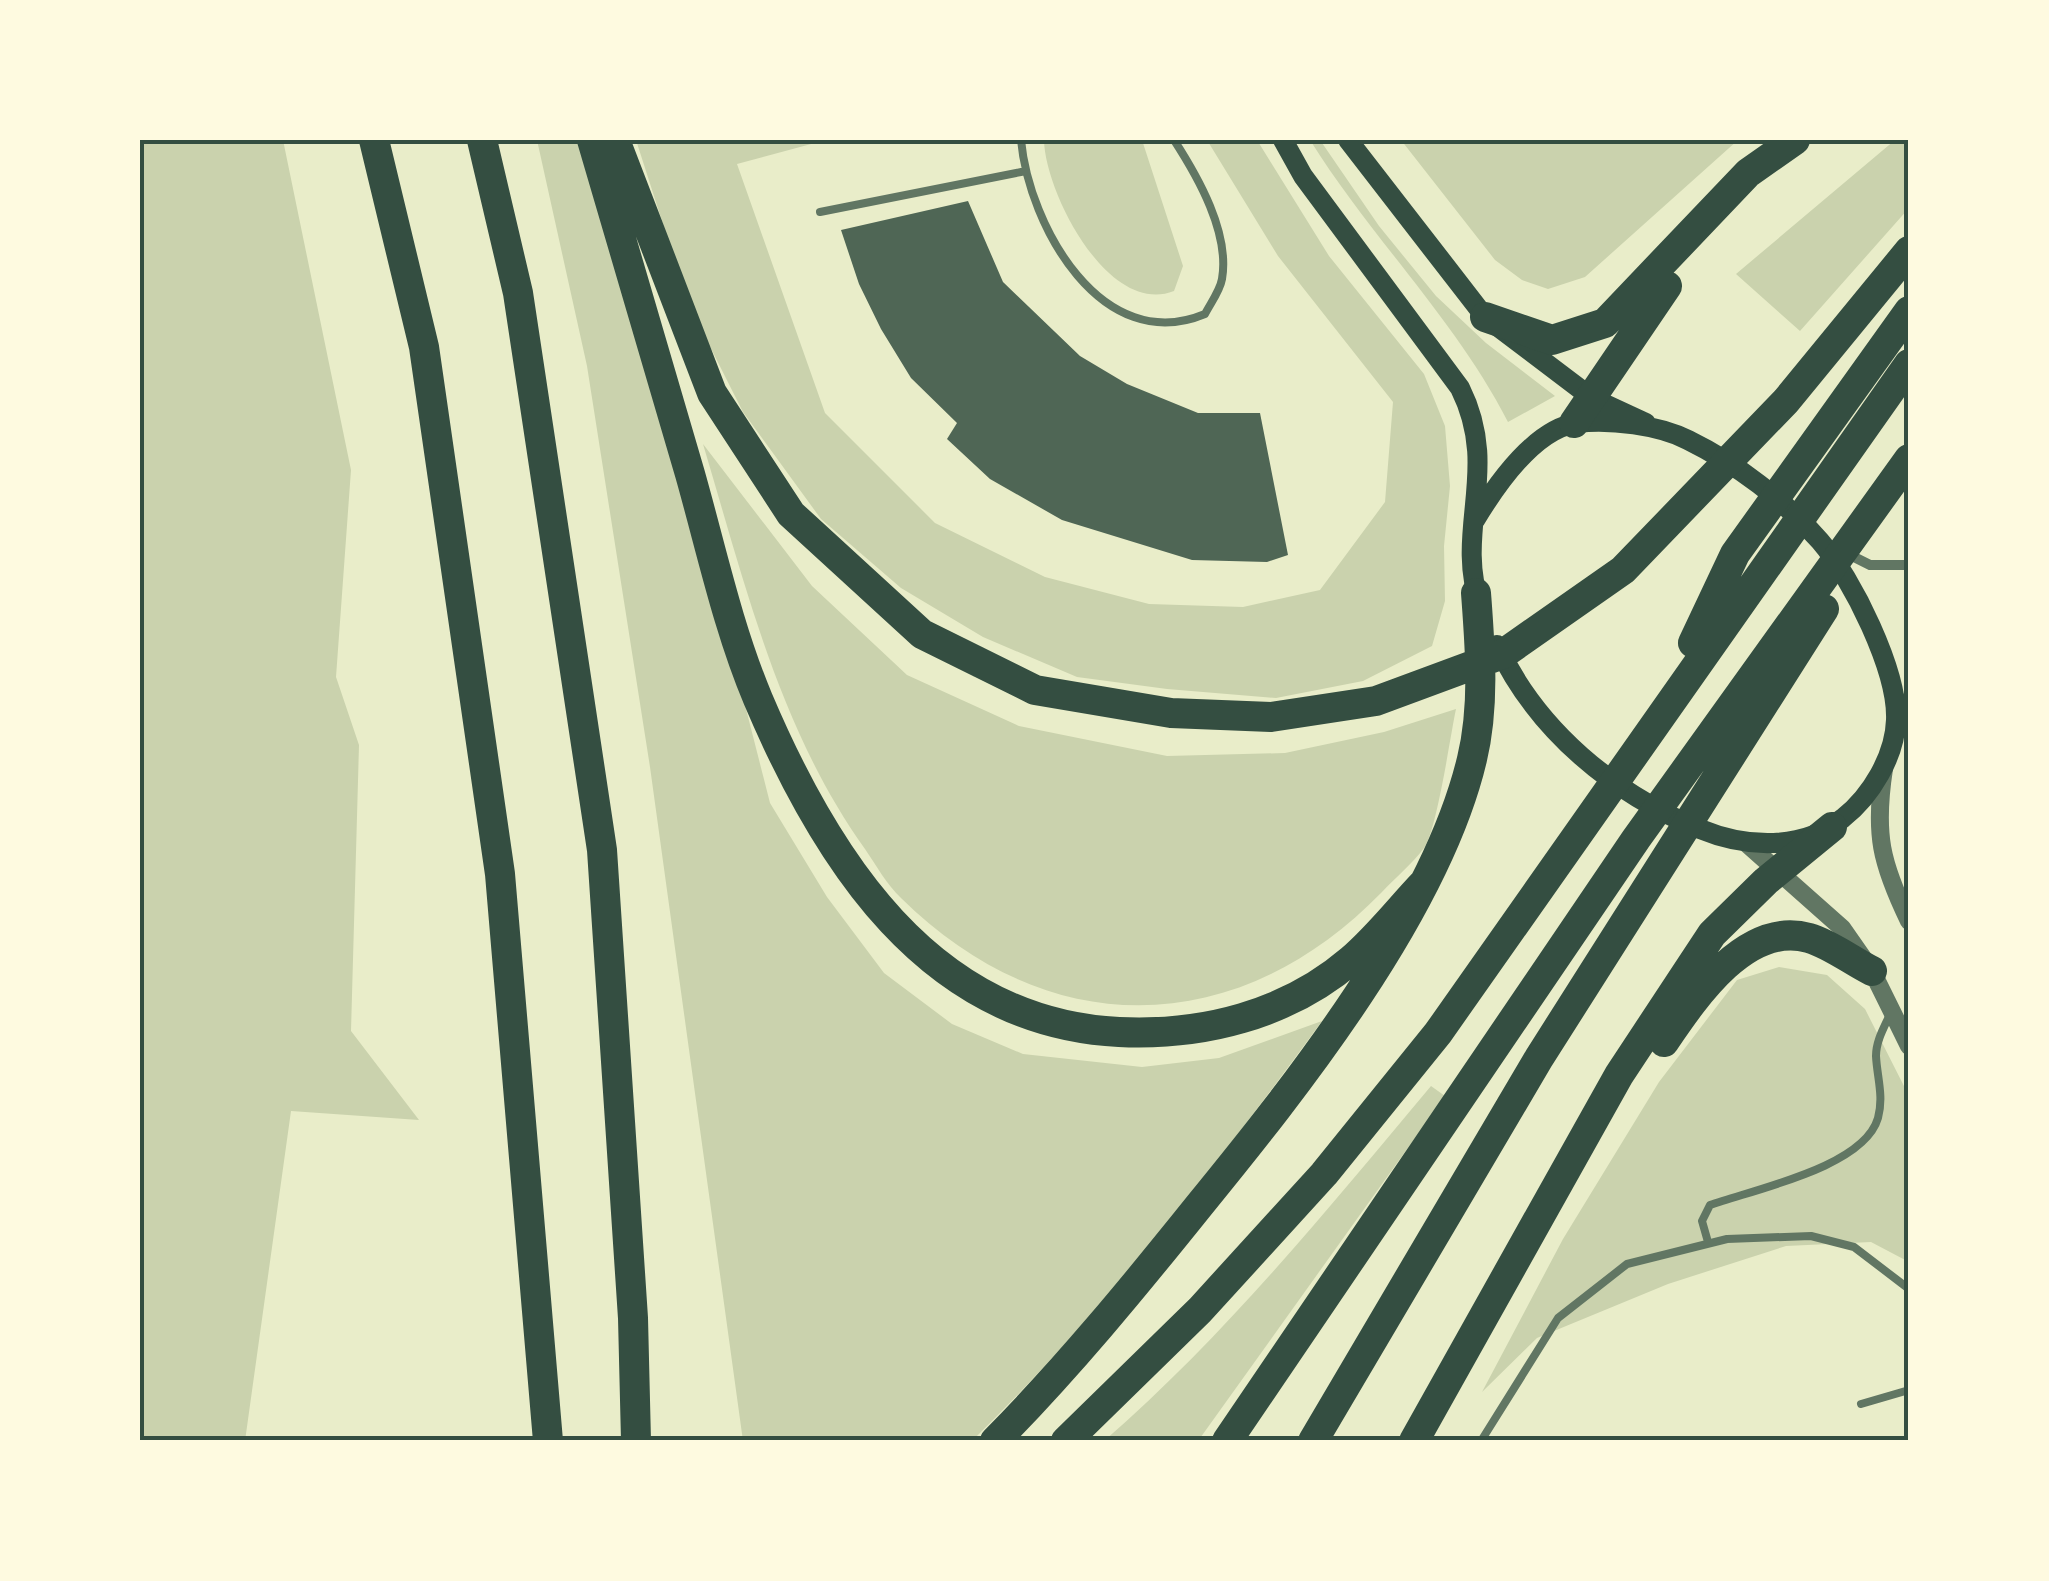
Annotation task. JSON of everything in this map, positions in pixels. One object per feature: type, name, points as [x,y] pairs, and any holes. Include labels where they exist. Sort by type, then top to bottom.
[{"type":"highway","points":[[374,140],[424,348],[500,874],[548,1441]]},
{"type":"highway","points":[[482,140],[518,293],[602,850],[633,1318],[636,1441]]},
{"type":"highway","points":[[592,140],[756,696],[802,794],[860,888],[910,942],[968,988],[1028,1014],[1094,1031],[1158,1034],[1221,1026],[1296,998],[1351,960],[1424,883]]},
{"type":"highway","points":[[615,140],[712,393],[790,514],[922,634],[1035,690],[1171,713],[1272,717],[1376,701],[1503,654],[1624,570],[1786,402],[1909,251]]},
{"type":"highway","points":[[1485,317],[1552,340],[1606,323],[1748,173],[1797,140]]},
{"type":"highway","points":[[1574,423],[1692,248],[1797,140]]},
{"type":"highway","points":[[1663,708],[1734,554],[1909,311]]},
{"type":"highway","points":[[1066,1441],[1200,1310],[1358,1132],[1438,1032],[1909,364]]},
{"type":"highway","points":[[1227,1441],[1636,839],[1909,459]]},
{"type":"highway","points":[[1313,1441],[1539,1058],[1909,476]]},
{"type":"highway","points":[[995,1441],[1070,1365],[1258,1133],[1348,1008],[1424,883],[1456,812],[1480,714],[1478,601]]},
{"type":"highway","points":[[1414,1441],[1618,1075],[1712,934],[1832,827]]},
{"type":"highway","points":[[1536,1224],[1686,1011],[1724,966],[1766,939],[1807,937],[1872,971]]},
{"type":"highway","points":[[1398,1441],[1450,1377]]},
{"type":"main road","points":[[1282,140],[1303,176],[1460,388],[1473,415],[1481,454],[1471,554],[1478,601],[1519,687],[1578,753],[1638,800],[1708,832],[1746,843],[1792,842],[1832,827],[1859,805],[1884,765],[1896,720],[1884,660],[1847,578],[1820,541],[1777,499],[1687,439],[1592,398],[1485,317],[1348,140]]},
{"type":"main road","points":[[1475,520],[1501,476],[1538,444],[1574,423],[1658,428]]},
{"type":"street","points":[[1820,541],[1870,566],[1908,566]]},
{"type":"street","points":[[1896,720],[1909,694]]},
{"type":"street","points":[[1884,765],[1876,818],[1883,868],[1909,921]]},
{"type":"street","points":[[1746,843],[1842,928],[1872,971],[1909,1046]]},
{"type":"lane","points":[[1021,140],[1026,172],[1042,220],[1080,284],[1142,323],[1205,314],[1222,281],[1221,244],[1209,206],[1174,140]]},
{"type":"lane","points":[[820,212],[1026,172]]},
{"type":"lane","points":[[1708,1242],[1702,1221],[1710,1205],[1840,1159],[1866,1142],[1878,1118],[1879,1038],[1892,1010]]},
{"type":"lane","points":[[1481,1441],[1558,1318],[1627,1264],[1708,1242],[1759,1234],[1811,1236],[1854,1247],[1909,1289]]},
{"type":"lane","points":[[1860,1404],[1909,1390]]},
{"type":"green space","points":[[140,140],[283,140],[351,470],[336,677],[359,745],[351,1031],[419,1120],[291,1111],[245,1441],[140,1441]]},
{"type":"green space","points":[[537,140],[582,140],[678,442],[770,803],[827,897],[884,973],[952,1024],[1023,1054],[1142,1067],[1219,1058],[1322,1021],[1112,1291],[972,1441],[743,1441],[650,767],[587,366]]},
{"type":"green space","points":[[636,140],[826,140],[737,164],[825,413],[935,523],[1045,577],[1149,604],[1243,607],[1320,590],[1385,502],[1393,402],[1278,256],[1207,140],[1257,140],[1329,256],[1424,374],[1445,426],[1450,486],[1444,546],[1445,601],[1432,646],[1363,681],[1276,698],[1167,689],[1077,677],[983,637],[901,588],[821,519],[743,412],[689,305]]},
{"type":"green space","points":[[1044,140],[1142,140],[1183,266],[1174,291],[1150,294],[1126,286],[1104,268],[1068,217],[1055,189]]},
{"type":"green space","points":[[1310,140],[1320,140],[1379,226],[1436,296],[1486,343],[1555,396],[1508,422],[1464,349]]},
{"type":"green space","points":[[1401,140],[1738,140],[1585,277],[1548,289],[1522,280],[1495,260]]},
{"type":"green space","points":[[1895,140],[1909,140],[1909,208],[1800,331],[1736,274]]},
{"type":"green space","points":[[703,444],[812,586],[907,675],[1019,726],[1167,756],[1285,753],[1384,732],[1456,709],[1438,803],[1424,848],[1382,892],[1326,941],[1267,976],[1206,997],[1143,1005],[1080,999],[1018,979],[958,946],[891,887],[835,803],[809,755],[750,602]]},
{"type":"green space","points":[[1779,967],[1827,975],[1865,1009],[1909,1096],[1909,1262],[1871,1242],[1786,1246],[1668,1284],[1537,1338],[1482,1392],[1563,1239],[1659,1082],[1737,980]]},
{"type":"green space","points":[[1431,1086],[1445,1096],[1198,1441],[1104,1441],[1234,1315]]},
{"type":"building","points":[[968,201],[1003,282],[1080,356],[1127,384],[1198,413],[1260,413],[1288,555],[1267,562],[1192,560],[1062,520],[990,479],[947,439],[957,423],[911,378],[881,329],[859,284],[841,230]]}]
